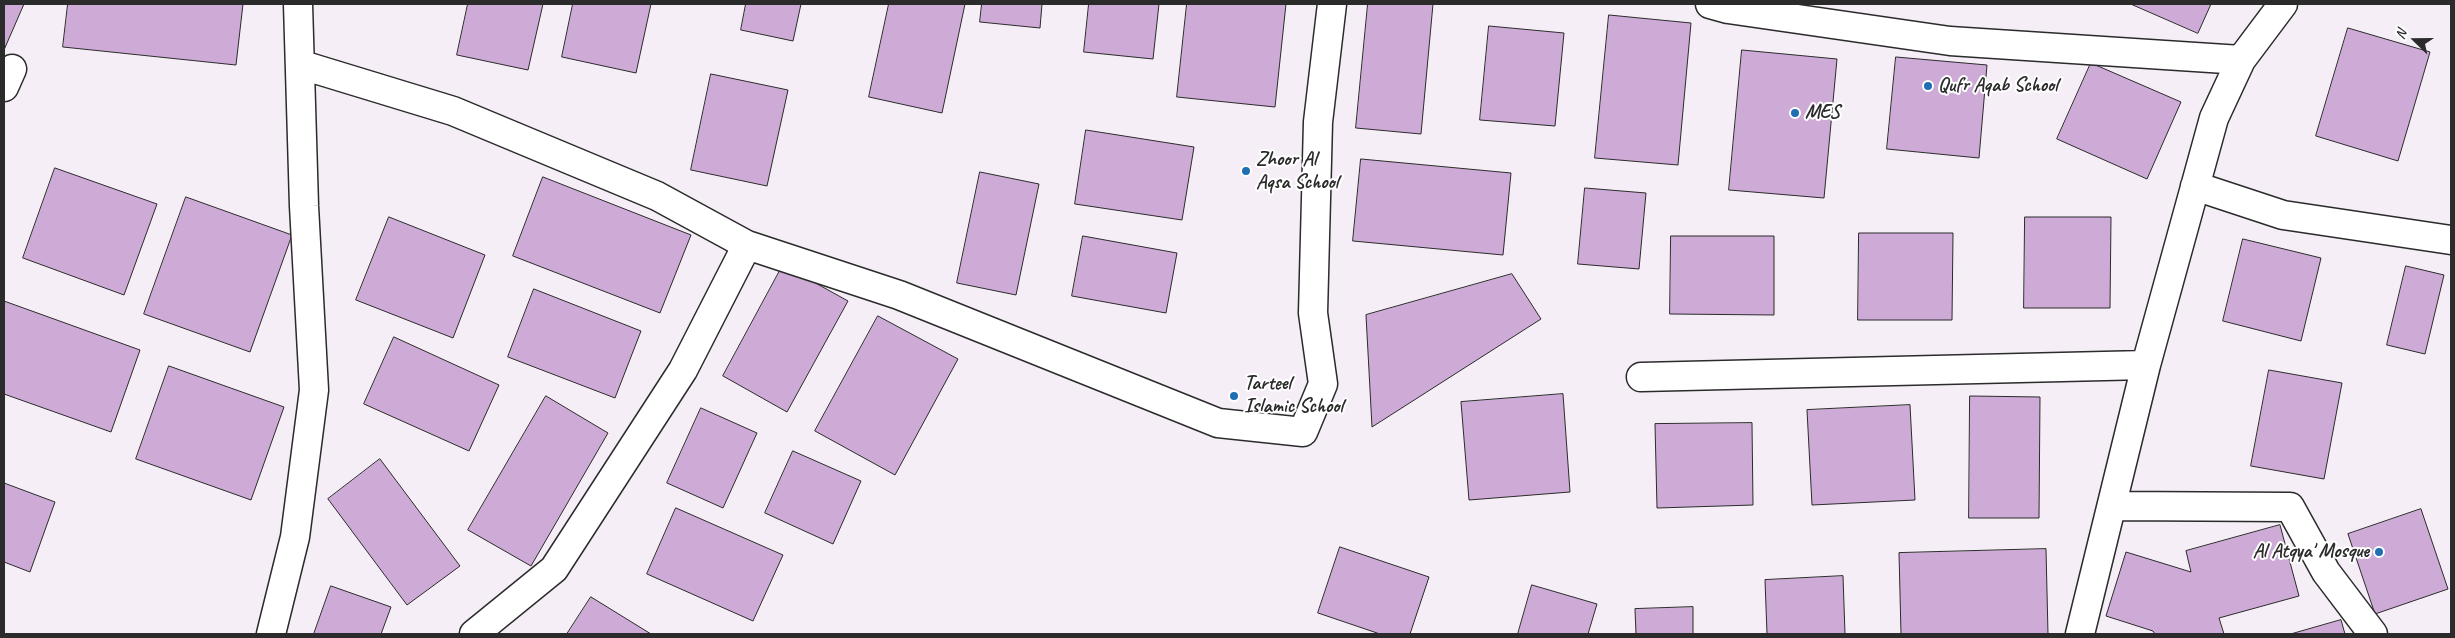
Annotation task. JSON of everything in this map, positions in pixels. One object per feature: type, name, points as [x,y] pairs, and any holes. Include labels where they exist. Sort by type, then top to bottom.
[{"type":"street","points":[[271,634],[295,537],[314,390],[304,206],[302,65],[298,4]]},
{"type":"street","points":[[302,65],[453,111],[657,196],[747,245],[899,295],[1218,423],[1303,432],[1322,384],[1313,313],[1318,122],[1332,4]]},
{"type":"street","points":[[1710,4],[1728,9],[1950,41],[2241,60]]},
{"type":"street","points":[[2080,634],[2113,506],[2146,365],[2214,118],[2241,60],[2283,4]]},
{"type":"street","points":[[2195,186],[2283,215],[2451,240]]},
{"type":"street","points":[[474,634],[554,569],[682,370],[747,245]]},
{"type":"street","points":[[1641,377],[2146,365]]},
{"type":"street","points":[[2113,506],[2290,507],[2326,572],[2373,634]]},
{"type":"building","points":[[4,4],[24,4],[4,50]]},
{"type":"building","points":[[68,4],[243,4],[236,65],[63,47]]},
{"type":"building","points":[[468,4],[543,4],[528,70],[457,55]]},
{"type":"building","points":[[573,4],[651,4],[636,73],[562,57]]},
{"type":"building","points":[[746,4],[801,4],[793,41],[741,30]]},
{"type":"building","points":[[889,4],[965,4],[942,113],[869,97]]},
{"type":"building","points":[[982,4],[1042,4],[1040,28],[980,22]]},
{"type":"building","points":[[1089,4],[1159,4],[1153,59],[1084,52]]},
{"type":"building","points":[[1187,4],[1286,4],[1275,107],[1177,97]]},
{"type":"building","points":[[1368,4],[1433,4],[1421,134],[1356,128]]},
{"type":"building","points":[[2131,4],[2211,4],[2198,33]]},
{"type":"building","points":[[1609,15],[1691,23],[1678,165],[1595,158]]},
{"type":"building","points":[[1489,26],[1564,33],[1555,126],[1480,120]]},
{"type":"building","points":[[2348,28],[2430,52],[2398,161],[2316,136]]},
{"type":"building","points":[[1742,50],[1837,59],[1824,198],[1729,190]]},
{"type":"building","points":[[1896,57],[1987,65],[1979,158],[1887,149]]},
{"type":"building","points":[[2091,63],[2181,102],[2147,179],[2057,139]]},
{"type":"building","points":[[711,74],[788,90],[767,186],[691,170]]},
{"type":"building","points":[[1086,130],[1194,147],[1182,220],[1075,204]]},
{"type":"building","points":[[1361,159],[1511,173],[1503,255],[1353,241]]},
{"type":"building","points":[[55,168],[157,204],[124,295],[23,258]]},
{"type":"building","points":[[980,172],[1039,184],[1016,295],[957,283]]},
{"type":"building","points":[[543,177],[691,235],[660,313],[513,256]]},
{"type":"building","points":[[1585,188],[1646,193],[1639,269],[1578,264]]},
{"type":"building","points":[[186,197],[292,235],[250,352],[144,314]]},
{"type":"building","points":[[389,217],[485,255],[453,338],[356,300]]},
{"type":"building","points":[[2025,217],[2111,217],[2110,308],[2024,308]]},
{"type":"building","points":[[1859,233],[1953,233],[1952,320],[1858,320]]},
{"type":"building","points":[[1083,236],[1177,253],[1166,313],[1072,296]]},
{"type":"building","points":[[1671,236],[1774,236],[1774,315],[1670,314]]},
{"type":"building","points":[[2243,239],[2321,258],[2301,341],[2223,321]]},
{"type":"building","points":[[783,265],[848,301],[787,412],[723,376]]},
{"type":"building","points":[[2406,266],[2444,275],[2425,354],[2387,345]]},
{"type":"building","points":[[1512,274],[1541,319],[1372,427],[1366,315]]},
{"type":"building","points":[[534,289],[641,331],[615,398],[508,357]]},
{"type":"building","points":[[4,301],[140,350],[111,432],[4,394]]},
{"type":"building","points":[[878,316],[958,359],[895,475],[815,431]]},
{"type":"building","points":[[394,337],[499,385],[469,451],[364,404]]},
{"type":"building","points":[[169,366],[284,407],[251,500],[136,459]]},
{"type":"building","points":[[2269,370],[2342,383],[2324,479],[2251,466]]},
{"type":"building","points":[[1563,394],[1570,492],[1469,500],[1461,402]]},
{"type":"building","points":[[546,396],[608,433],[531,566],[468,530]]},
{"type":"building","points":[[1970,396],[2040,397],[2039,518],[1969,518]]},
{"type":"building","points":[[1910,405],[1915,500],[1812,505],[1807,410]]},
{"type":"building","points":[[701,408],[757,433],[723,508],[667,483]]},
{"type":"building","points":[[1752,423],[1753,505],[1657,508],[1655,424]]},
{"type":"building","points":[[793,451],[861,481],[833,544],[765,513]]},
{"type":"building","points":[[380,459],[460,566],[407,605],[328,499]]},
{"type":"building","points":[[4,483],[55,502],[30,572],[4,562]]},
{"type":"building","points":[[676,508],[783,555],[753,621],[647,574]]},
{"type":"building","points":[[2421,509],[2448,589],[2375,614],[2348,534]]},
{"type":"building","points":[[2280,525],[2299,596],[2219,618],[2224,634],[2155,634],[2153,631],[2106,616],[2126,552],[2191,572],[2186,551]]},
{"type":"building","points":[[1340,547],[1429,577],[1410,634],[1380,634],[1318,613]]},
{"type":"building","points":[[2046,549],[2048,634],[1901,634],[1899,553]]},
{"type":"building","points":[[1843,576],[1845,634],[1767,634],[1765,580]]},
{"type":"building","points":[[1532,585],[1597,604],[1588,634],[1518,634]]},
{"type":"building","points":[[331,586],[391,607],[381,634],[314,634]]},
{"type":"building","points":[[591,597],[651,634],[567,634]]},
{"type":"building","points":[[1693,607],[1693,634],[1636,634],[1635,609]]},
{"type":"building","points":[[2341,620],[2345,634],[2291,634]]},
{"type":"place","name":"Qufr Aqab School","points":[[1928,86]]},
{"type":"place","name":"MES","points":[[1795,113]]},
{"type":"place","name":"Zhoor Al Aqsa School","points":[[1246,171]]},
{"type":"place","name":"Tarteel Islamic School","points":[[1234,396]]},
{"type":"place","name":"Al Atqya' Mosque","points":[[2379,552]]}]
